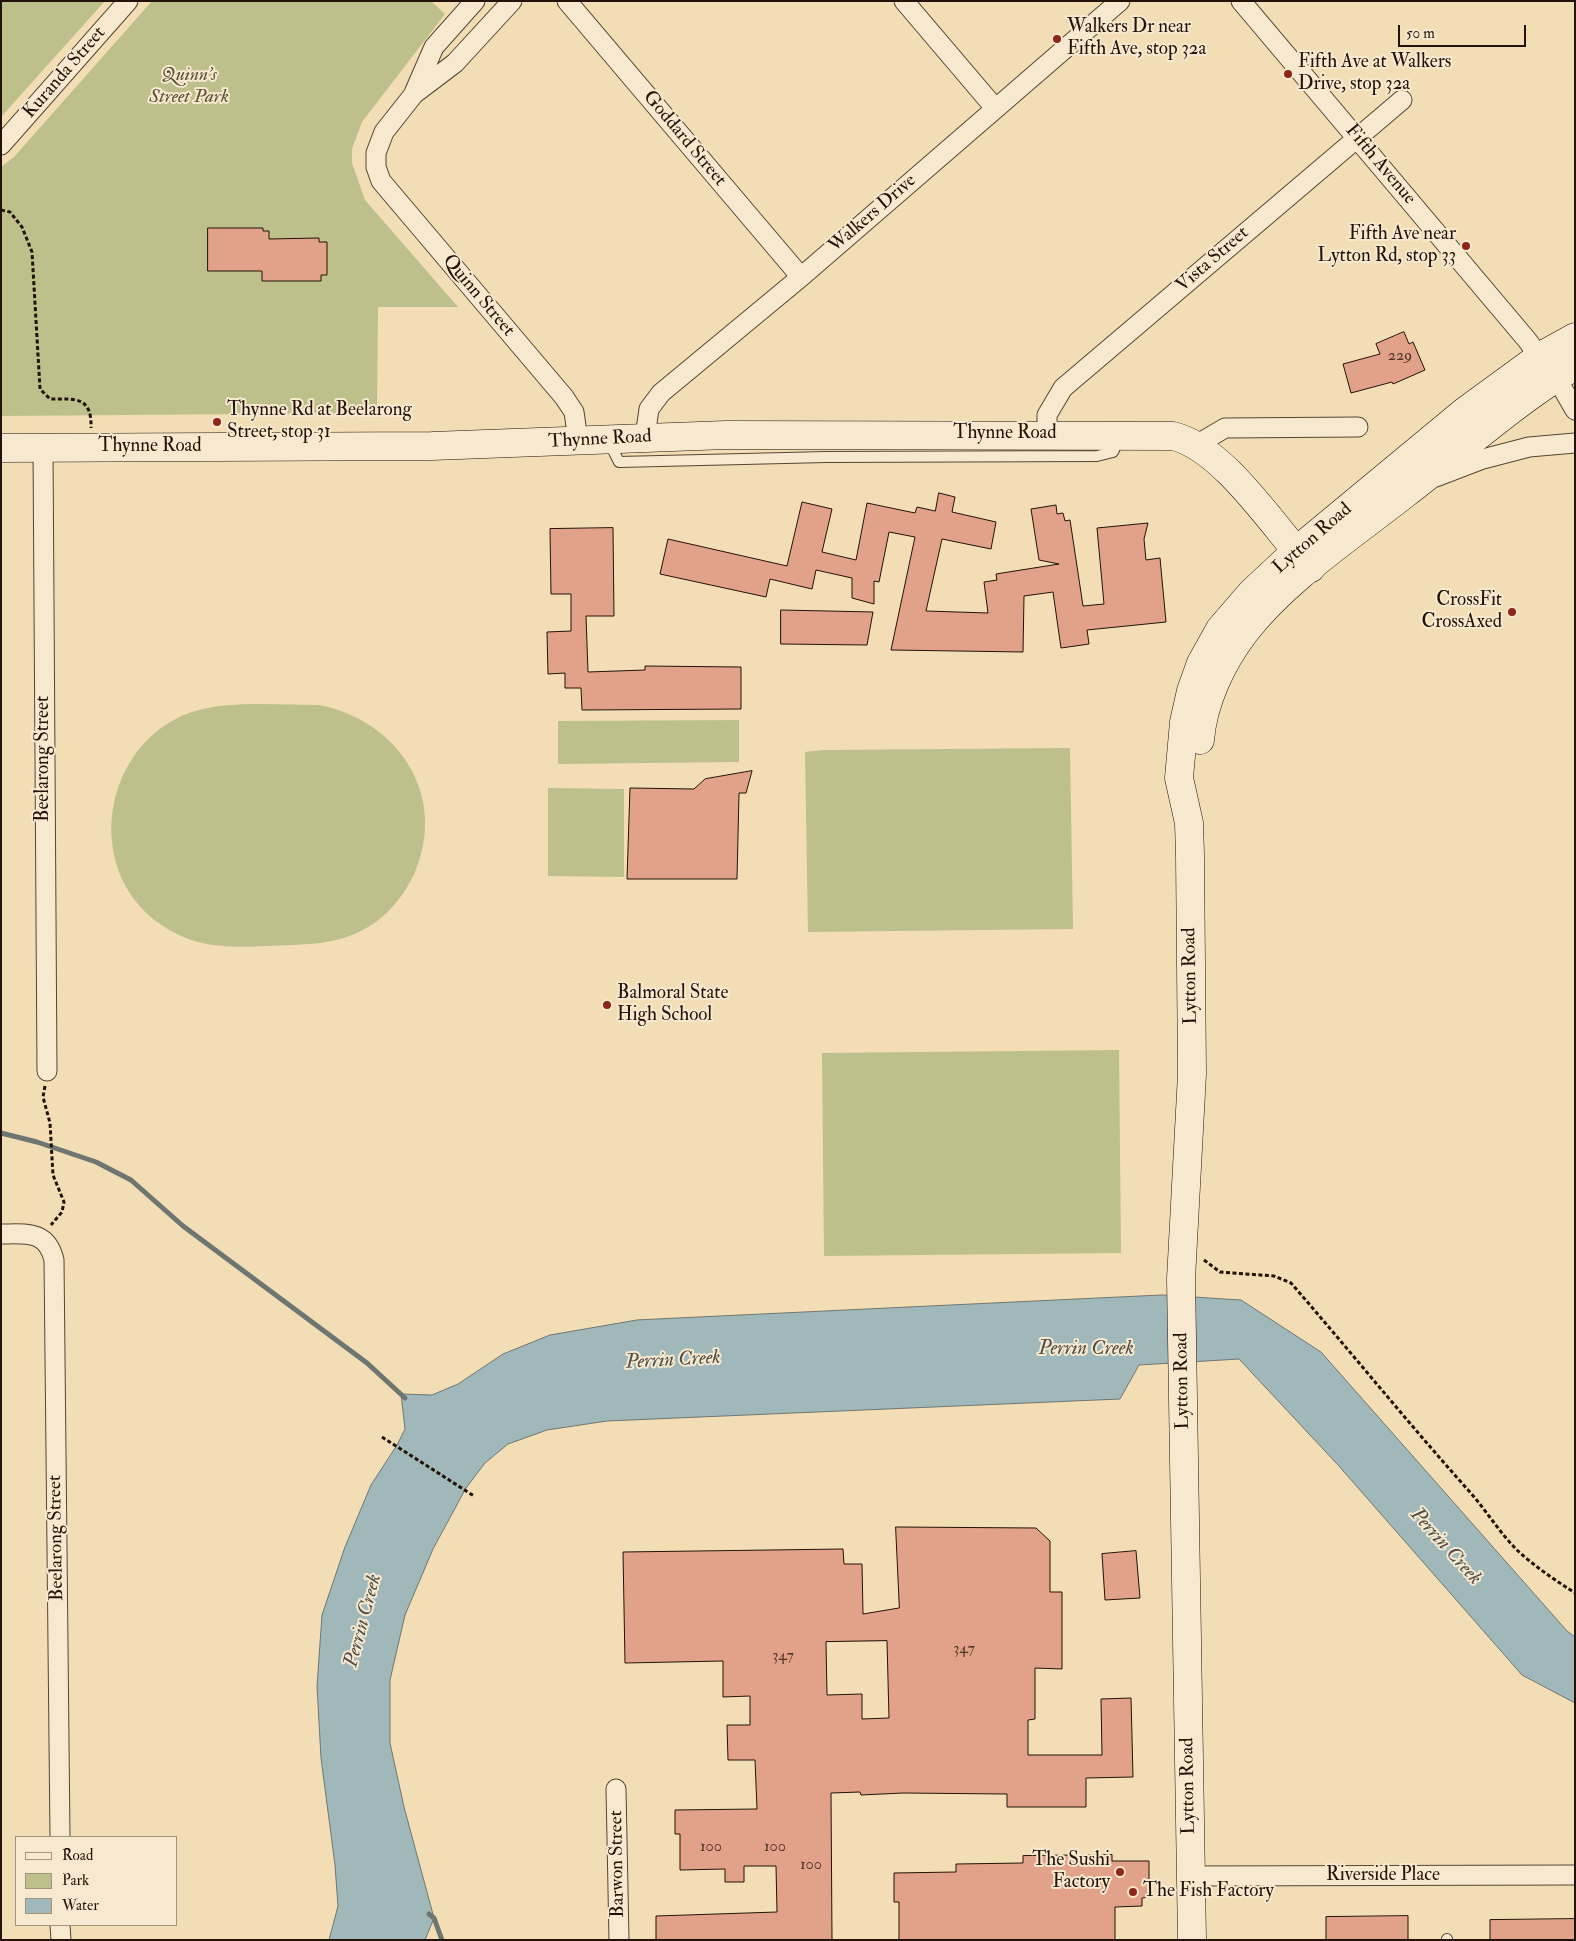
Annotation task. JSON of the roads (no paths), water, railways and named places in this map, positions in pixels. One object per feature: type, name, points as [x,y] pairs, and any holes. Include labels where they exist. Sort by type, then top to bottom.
[{"type":"main road","name":"Lytton Road","points":[[1304,560],[1421,482],[1556,367],[1575,337]]},
{"type":"main road","name":"Lytton Road","points":[[1192,1940],[1186,1656],[1182,1267],[1192,1074],[1189,823],[1197,775],[1200,731],[1206,707],[1226,660],[1244,633],[1304,560],[1465,411],[1556,367]]},
{"type":"main road","name":"Thynne Road","points":[[1,448],[441,446],[644,437],[1046,434],[1173,436],[1185,439],[1196,445],[1226,468],[1304,560]]},
{"type":"street","name":"Kuranda Street","points":[[1,145],[128,1]]},
{"type":"street","points":[[414,94],[434,47],[475,1]]},
{"type":"street","points":[[414,94],[455,63],[512,1]]},
{"type":"street","name":"Goddard Street","points":[[567,1],[801,277]]},
{"type":"street","points":[[904,1],[995,108]]},
{"type":"street","name":"Walkers Drive","points":[[644,437],[649,409],[661,393],[801,277],[1120,1]]},
{"type":"street","name":"Fifth Avenue","points":[[1241,1],[1556,367]]},
{"type":"street","name":"Quinn Street","points":[[414,94],[384,132],[376,153],[376,167],[381,181],[564,397],[574,412],[578,440]]},
{"type":"street","name":"Vista Street","points":[[1046,434],[1048,415],[1062,388],[1402,100]]},
{"type":"street","points":[[1556,367],[1575,410]]},
{"type":"street","points":[[1196,445],[1224,428],[1358,427]]},
{"type":"street","points":[[1421,482],[1492,457],[1529,447],[1575,443]]},
{"type":"street","name":"Beelarong Street","points":[[43,448],[47,1070]]},
{"type":"street","name":"Beelarong Street","points":[[1,1234],[30,1234],[40,1237],[51,1247],[54,1260],[60,1836]]},
{"type":"street","name":"Barwon Street","points":[[616,1789],[619,1940]]},
{"type":"street","name":"Riverside Place","points":[[1191,1876],[1575,1875]]},
{"type":"street","points":[[60,1926],[61,1940]]},
{"type":"lane","points":[[607,439],[619,462],[826,457],[1097,456],[1113,452],[1121,434]]},
{"type":"water","name":"Perrin Creek","points":[[1162,1295],[1241,1300],[1321,1352],[1567,1631],[1575,1637],[1575,1703],[1522,1675],[1338,1465],[1239,1359],[1139,1365],[1120,1399],[607,1421],[547,1430],[508,1444],[485,1463],[466,1488],[433,1549],[405,1615],[390,1680],[390,1743],[404,1807],[434,1918],[425,1940],[329,1940],[338,1906],[335,1865],[321,1758],[317,1686],[322,1615],[345,1547],[371,1485],[405,1429],[401,1394],[432,1395],[458,1384],[503,1354],[550,1335],[637,1320]]},
{"type":"waterway","points":[[1,1133],[37,1142],[96,1162],[131,1180],[183,1226],[367,1363],[405,1398]]},
{"type":"waterway","points":[[429,1914],[434,1918],[442,1940]]},
{"type":"place","name":"Walkers Dr near Fifth Ave, stop 32a","points":[[1057,39]]},
{"type":"place","name":"Fifth Ave at Walkers Drive, stop 32a","points":[[1288,74]]},
{"type":"place","name":"Fifth Ave near Lytton Rd, stop 33","points":[[1466,246]]},
{"type":"place","name":"Thynne Rd at Beelarong Street, stop 31","points":[[217,422]]},
{"type":"place","name":"CrossFit CrossAxed","points":[[1512,612]]},
{"type":"place","name":"Balmoral State High School","points":[[607,1005]]},
{"type":"place","name":"The Sushi Factory","points":[[1120,1872]]},
{"type":"place","name":"The Fish Factory","points":[[1133,1892]]},
{"type":"park label","name":"Quinn's Street Park","points":[[189,87]]}]
